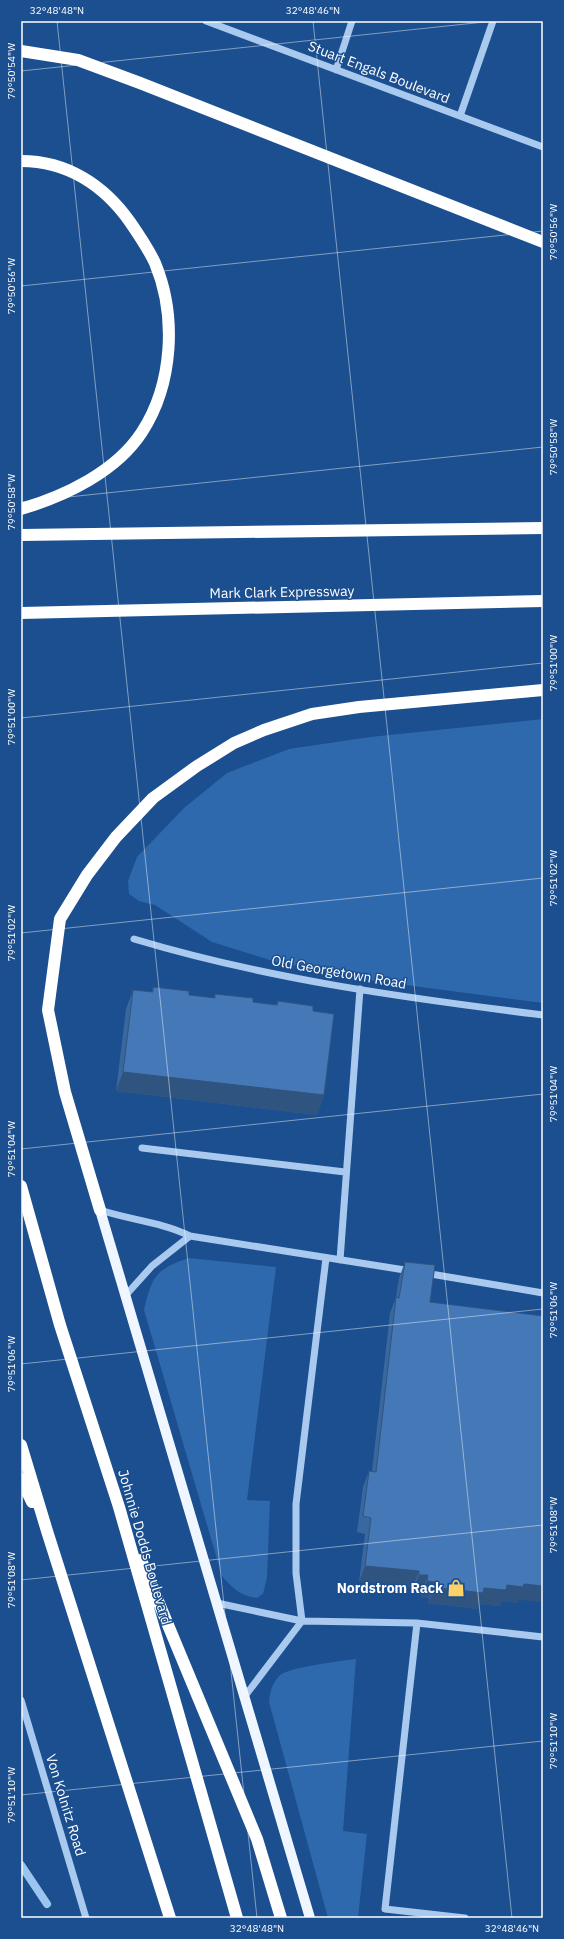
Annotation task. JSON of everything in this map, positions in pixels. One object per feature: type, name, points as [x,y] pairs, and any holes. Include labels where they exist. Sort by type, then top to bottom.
[{"type":"highway","points":[[21,51],[78,60],[119,75],[543,242]]},
{"type":"highway","points":[[21,160],[57,166],[78,174],[96,185],[114,202],[144,242],[155,263],[163,292],[169,334],[165,372],[160,393],[142,432],[117,460],[103,471],[60,495],[21,509]]},
{"type":"highway","points":[[21,535],[543,528]]},
{"type":"highway","name":"Mark Clark Expressway","points":[[21,613],[543,601]]},
{"type":"highway","points":[[100,1210],[65,1092],[48,1010],[60,920],[87,875],[116,837],[153,798],[222,751],[264,730],[312,714],[359,707],[543,690]]},
{"type":"highway","name":"Johnnie Dodds Boulevard","points":[[21,1186],[60,1325],[119,1508],[237,1918]]},
{"type":"highway","points":[[21,1445],[170,1918]]},
{"type":"highway","points":[[21,1479],[47,1531]]},
{"type":"highway","points":[[119,1508],[257,1839],[281,1918]]},
{"type":"main road","points":[[100,1210],[310,1918]]},
{"type":"street","name":"Stuart Engals Boulevard","points":[[206,21],[543,147]]},
{"type":"street","points":[[336,70],[352,21]]},
{"type":"street","points":[[460,116],[492,21]]},
{"type":"street","name":"Old Georgetown Road","points":[[134,938],[173,951],[283,977],[446,1003],[543,1015]]},
{"type":"street","points":[[340,1260],[345,1172],[360,989]]},
{"type":"street","points":[[142,1148],[345,1172]]},
{"type":"street","points":[[100,1210],[172,1228],[190,1236],[543,1293]]},
{"type":"street","points":[[125,1296],[152,1266],[190,1236]]},
{"type":"street","points":[[245,1696],[302,1621],[296,1573],[296,1504],[326,1258]]},
{"type":"street","points":[[217,1603],[302,1621],[417,1623],[543,1637]]},
{"type":"street","points":[[417,1623],[385,1909],[464,1918]]},
{"type":"street","name":"Von Kolnitz Road","points":[[21,1700],[86,1918]]},
{"type":"shaded area","points":[[543,719],[543,1003],[360,979],[273,961],[212,942],[155,905],[139,901],[129,894],[128,881],[137,857],[184,808],[227,773],[289,749],[370,737]]},
{"type":"shaded area","points":[[189,1258],[276,1267],[247,1500],[270,1501],[267,1577],[263,1594],[257,1598],[237,1591],[222,1576],[144,1310],[153,1282],[157,1276],[169,1266]]},
{"type":"shaded area","points":[[356,1659],[343,1831],[367,1834],[358,1918],[328,1918],[269,1702],[273,1685],[279,1676],[284,1673],[315,1665]]},
{"type":"building","points":[[153,987],[189,991],[189,995],[215,998],[215,994],[253,998],[253,1002],[277,1005],[278,1001],[313,1006],[313,1011],[334,1014],[324,1095],[123,1072],[133,990],[153,992]]},
{"type":"building","points":[[405,1262],[435,1265],[430,1302],[543,1316],[543,1586],[524,1584],[523,1587],[507,1585],[506,1590],[484,1588],[483,1593],[434,1587],[435,1582],[427,1581],[428,1575],[419,1575],[419,1571],[365,1566],[371,1518],[363,1516],[369,1471],[376,1472],[396,1297],[399,1298]]},
{"type":"waterway","points":[[21,1865],[47,1904]]},
{"type":"place","name":"Nordstrom Rack","points":[[456,1588]]}]
